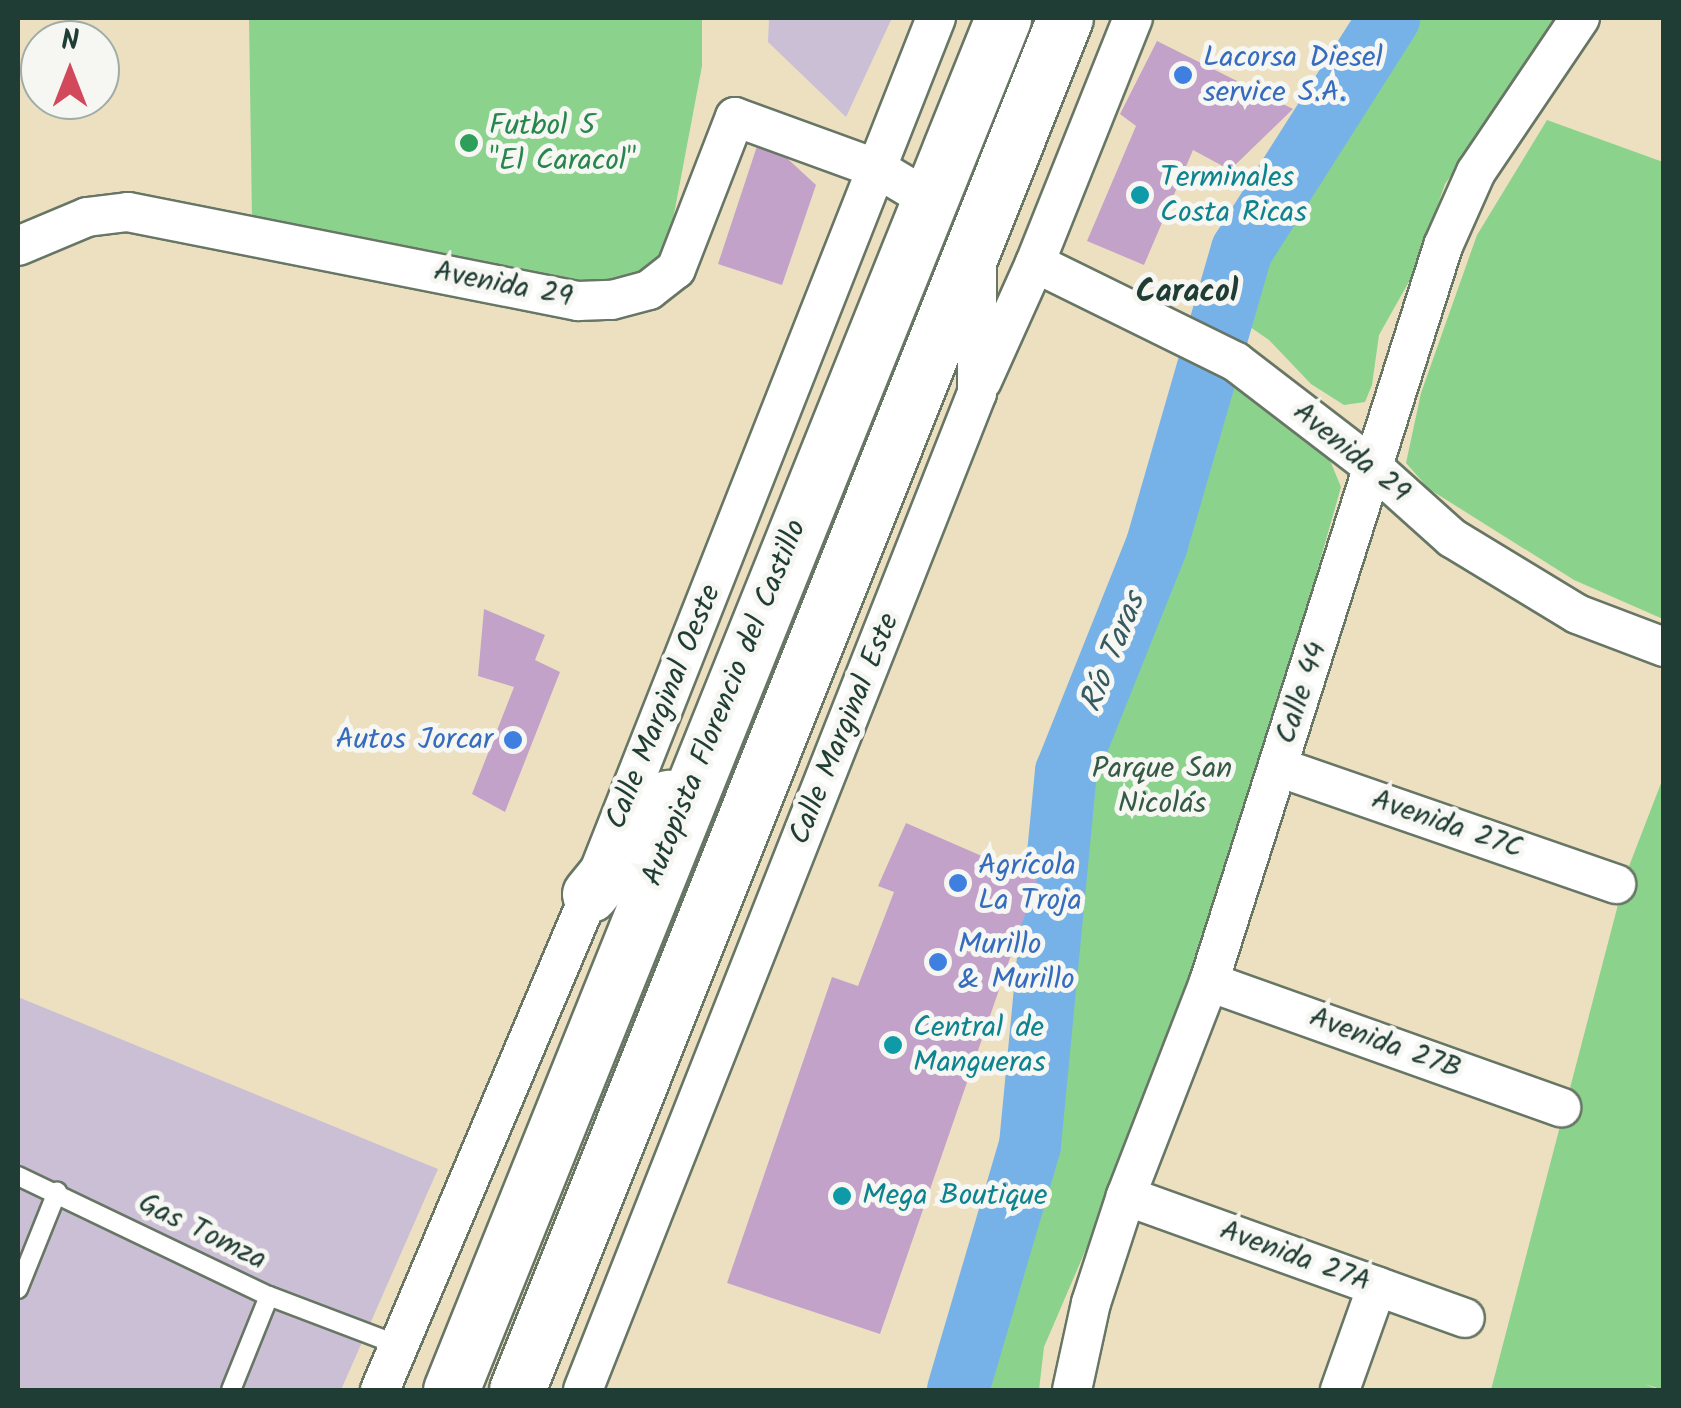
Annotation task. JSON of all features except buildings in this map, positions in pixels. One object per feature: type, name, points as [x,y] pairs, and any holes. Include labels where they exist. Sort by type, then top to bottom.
[{"type":"highway","name":"Autopista Florencio del Castillo","points":[[450,1390],[1003,18]]},
{"type":"highway","name":"Autopista Florencio del Castillo","points":[[517,1390],[1066,18]]},
{"type":"highway","points":[[590,894],[704,753]]},
{"type":"street","name":"Calle Marginal Oeste","points":[[380,1390],[590,894],[936,18]]},
{"type":"street","points":[[976,393],[1034,263],[1133,18]]},
{"type":"street","name":"Calle 44","points":[[1072,1390],[1076,1354],[1126,1196],[1209,982],[1374,468],[1418,318],[1476,172],[1580,18]]},
{"type":"street","name":"Avenida 29","points":[[18,246],[87,217],[128,212],[578,301],[612,300],[650,290],[676,269],[735,117],[878,169]]},
{"type":"street","points":[[878,169],[930,200]]},
{"type":"street","name":"Calle Marginal Este","points":[[583,1390],[976,393],[976,236]]},
{"type":"street","name":"Avenida 29","points":[[1034,263],[1236,362],[1374,468],[1452,538],[1578,614],[1664,647]]},
{"type":"street","name":"Avenida 27C","points":[[1278,767],[1616,884]]},
{"type":"street","name":"Avenida 27B","points":[[1209,982],[1560,1107]]},
{"type":"street","name":"Avenida 27A","points":[[1126,1196],[1465,1318]]},
{"type":"street","points":[[1340,1390],[1377,1286]]},
{"type":"lane","name":"Gas Tomza","points":[[18,1176],[269,1296],[230,1390]]},
{"type":"lane","points":[[18,1289],[57,1192]]},
{"type":"lane","points":[[269,1296],[398,1344]]},
{"type":"shaded area","points":[[769,18],[892,18],[846,117],[768,42]]},
{"type":"shaded area","points":[[18,997],[438,1169],[341,1390],[18,1390]]},
{"type":"green space","name":"Futbol 5 \"El Caracol\"","points":[[249,18],[702,18],[702,66],[665,262],[635,278],[579,286],[252,221]]},
{"type":"green space","points":[[1399,18],[1558,18],[1545,43],[1445,184],[1415,271],[1379,335],[1372,385],[1365,402],[1344,405],[1311,384],[1269,340],[1224,309],[1259,223]]},
{"type":"green space","points":[[1547,120],[1663,162],[1663,619],[1574,580],[1429,489],[1406,463],[1421,393],[1477,235]]},
{"type":"green space","name":"Parque San Nicolás","points":[[1214,358],[1327,453],[1341,487],[1201,981],[1044,1347],[1039,1390],[961,1390],[1035,1144],[1071,772],[1162,540]]},
{"type":"green space","points":[[1663,778],[1663,1390],[1645,1384],[1659,1390],[1491,1390],[1626,874]]},
{"type":"waterway","name":"Río Taras","points":[[958,1390],[1030,1145],[1066,772],[1157,544],[1242,250],[1389,18]]},
{"type":"place","name":"Lacorsa Diesel service S.A.","points":[[1183,75]]},
{"type":"place","name":"Futbol 5 \"El Caracol\"","points":[[469,143]]},
{"type":"place","name":"Terminales Costa Ricas","points":[[1140,195]]},
{"type":"place","name":"Autos Jorcar","points":[[513,740]]},
{"type":"place","name":"Agrícola La Troja","points":[[958,883]]},
{"type":"place","name":"Murillo & Murillo","points":[[938,962]]},
{"type":"place","name":"Central de Mangueras","points":[[893,1045]]},
{"type":"place","name":"Mega Boutique","points":[[842,1196]]},
{"type":"district","name":"Caracol","points":[[1187,293]]}]
